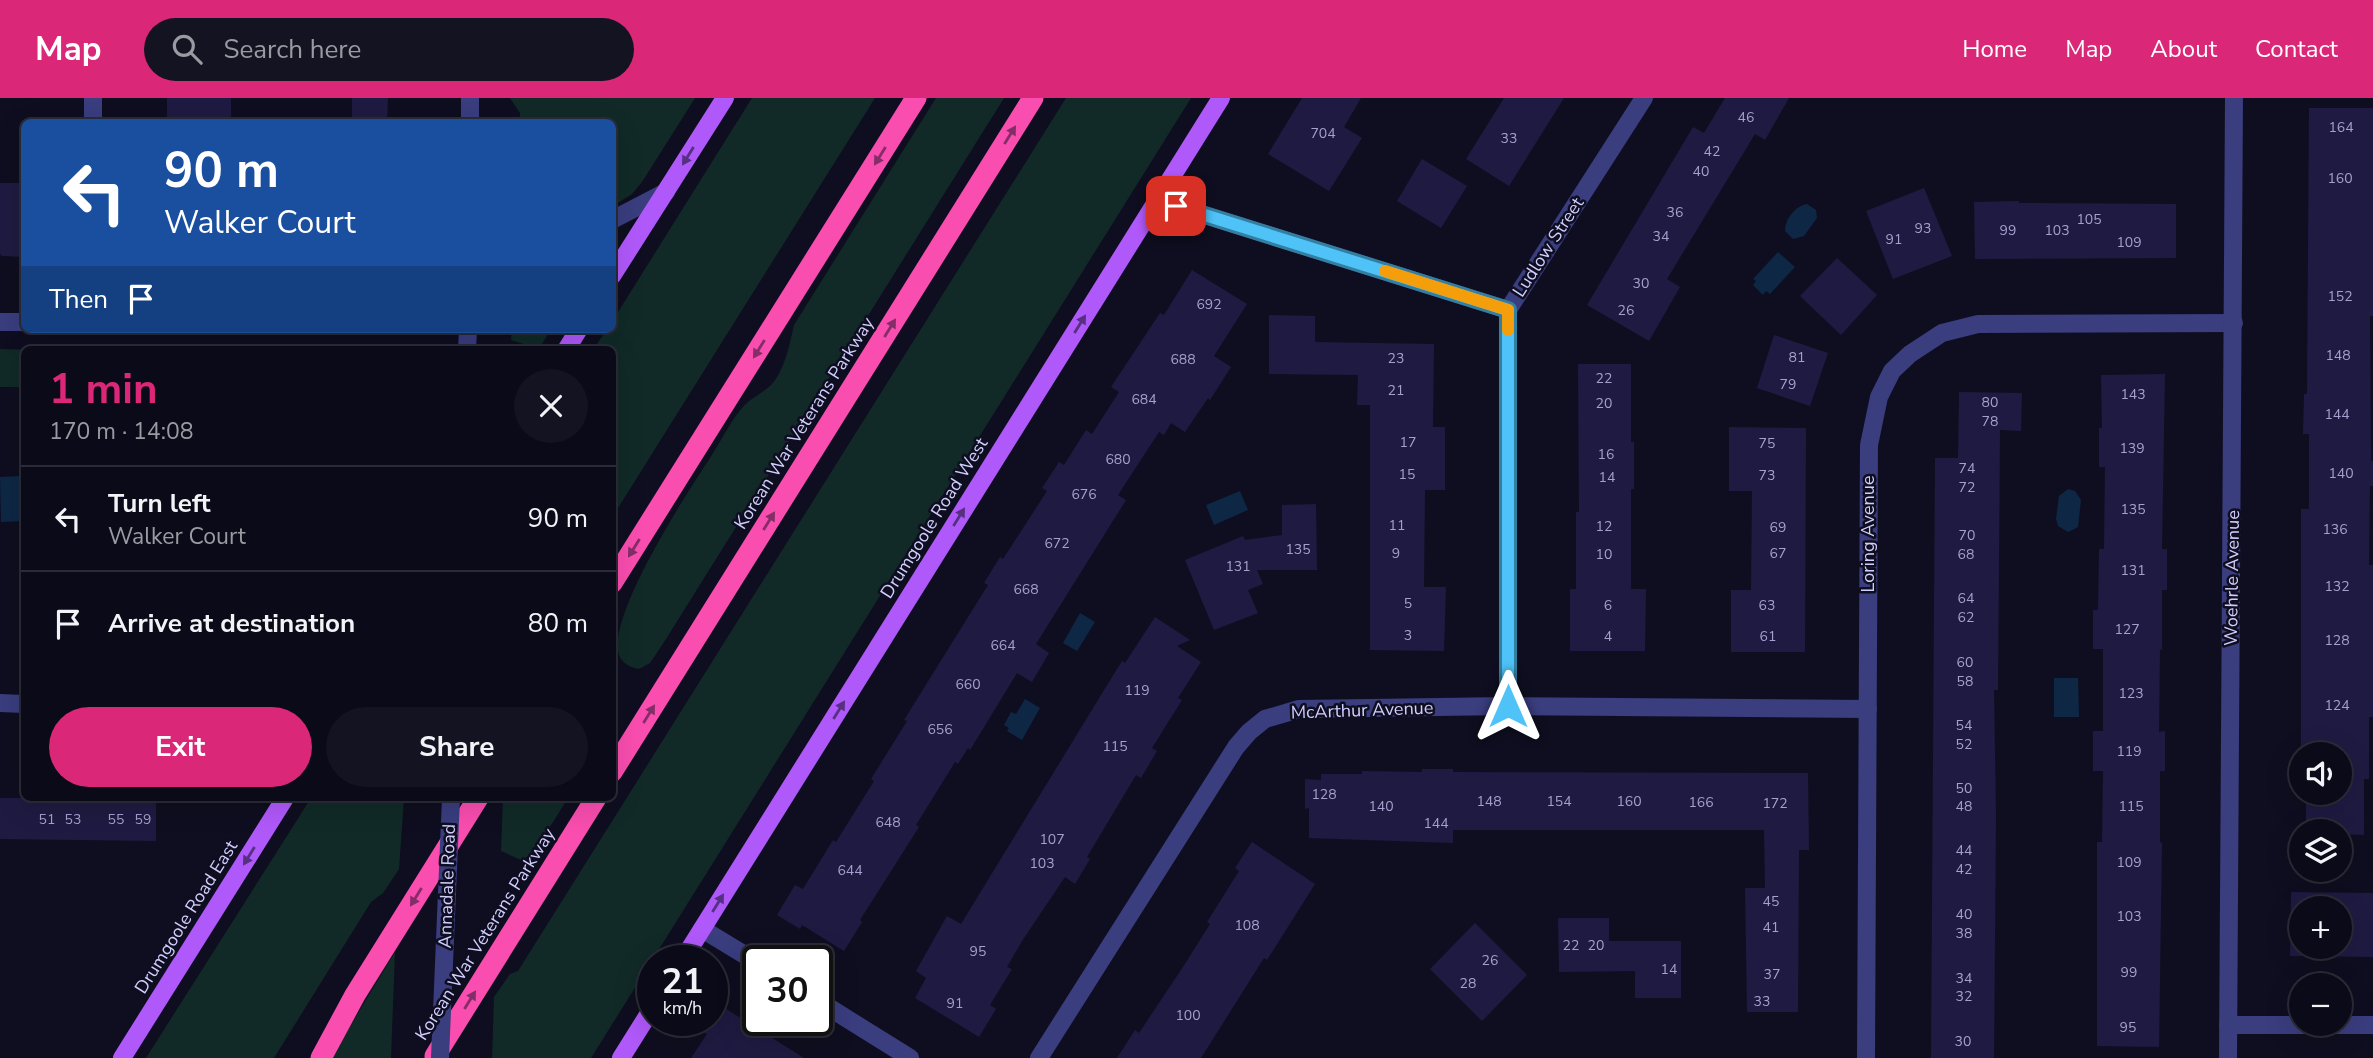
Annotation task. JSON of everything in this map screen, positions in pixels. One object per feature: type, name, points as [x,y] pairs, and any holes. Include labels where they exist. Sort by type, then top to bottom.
[{"type":"highway","points":[[616,577],[916,98]]},
{"type":"highway","name":"Korean War Veterans Parkway","points":[[616,766],[1033,98]]},
{"type":"highway","points":[[321,1058],[355,995],[476,801]]},
{"type":"highway","name":"Korean War Veterans Parkway","points":[[434,1058],[594,801]]},
{"type":"highway","points":[[309,1058],[355,995]]},
{"type":"main road","points":[[616,270],[725,98]]},
{"type":"main road","name":"Drumgoole Road West","points":[[692,945],[1222,98]]},
{"type":"main road","name":"Drumgoole Road East","points":[[122,1058],[283,801]]},
{"type":"main road","points":[[621,1058],[637,1032]]},
{"type":"street","points":[[93,98],[93,119]]},
{"type":"street","name":"Ludlow Street","points":[[1508,706],[1508,310],[1644,98]]},
{"type":"street","name":"Woehrle Avenue","points":[[2228,1058],[2234,98]]},
{"type":"street","points":[[616,218],[666,192]]},
{"type":"street","points":[[1157,200],[1508,310]]},
{"type":"street","points":[[0,322],[21,322]]},
{"type":"street","name":"Loring Avenue","points":[[1866,1058],[1868,445],[1879,397],[1892,371],[1910,354],[1942,333],[1978,324],[2234,323]]},
{"type":"street","points":[[0,704],[21,704]]},
{"type":"street","name":"McArthur Avenue","points":[[1039,1058],[1236,747],[1265,719],[1299,709],[1508,706],[1868,709]]},
{"type":"street","name":"Annadale Road","points":[[440,1058],[451,801]]},
{"type":"street","points":[[702,929],[742,953]]},
{"type":"street","points":[[833,1010],[910,1058]]},
{"type":"street","points":[[2228,1025],[2373,1025]]},
{"type":"green space","points":[[510,98],[695,98],[642,182],[632,194],[616,204],[616,119],[520,119],[520,113]]},
{"type":"green space","points":[[752,98],[875,98],[616,511],[616,346],[596,346],[604,333],[616,333],[616,315]]},
{"type":"green space","points":[[936,98],[1004,98],[666,639],[650,663],[639,669],[629,666],[621,659],[618,642],[623,618],[634,589],[650,558],[733,419],[746,404],[772,384],[779,374],[794,325]]},
{"type":"green space","points":[[1066,98],[1191,98],[662,945],[637,945],[637,984],[591,1058],[492,1058],[494,997],[510,974],[518,971]]},
{"type":"green space","points":[[512,333],[549,333],[541,346],[530,346],[511,340]]},
{"type":"green space","points":[[0,349],[21,350],[21,387],[0,387]]},
{"type":"green space","points":[[309,801],[404,801],[399,869],[383,893],[371,902],[274,1058],[146,1058]]},
{"type":"green space","points":[[503,801],[566,801],[533,854],[521,860],[501,851]]},
{"type":"green space","points":[[395,952],[391,1058],[331,1058]]},
{"type":"water","points":[[1807,204],[1816,210],[1817,218],[1804,236],[1793,239],[1785,231],[1787,222],[1795,210]]},
{"type":"water","points":[[1778,252],[1795,267],[1770,294],[1766,291],[1763,295],[1753,285],[1756,281],[1753,279]]},
{"type":"water","points":[[21,476],[21,521],[1,522],[0,477]]},
{"type":"water","points":[[2068,489],[2075,491],[2081,500],[2078,527],[2068,532],[2058,526],[2056,519],[2059,496]]},
{"type":"water","points":[[1240,491],[1248,510],[1214,525],[1206,505]]},
{"type":"water","points":[[1080,613],[1095,622],[1077,651],[1063,643]]},
{"type":"water","points":[[2054,678],[2078,678],[2079,717],[2054,717]]},
{"type":"water","points":[[1025,699],[1040,708],[1022,740],[1007,731],[1009,728],[1004,725],[1011,712],[1016,714]]},
{"type":"building","points":[[167,98],[231,98],[231,119],[167,119]]},
{"type":"building","points":[[352,98],[388,98],[387,119],[352,119]]},
{"type":"building","points":[[1302,98],[1361,98],[1344,127],[1362,138],[1329,191],[1268,154]]},
{"type":"building","points":[[1504,98],[1564,98],[1509,186],[1466,159]]},
{"type":"building","points":[[1725,98],[1789,98],[1765,140],[1755,134],[1667,279],[1680,287],[1649,341],[1587,305],[1693,127],[1704,133]]},
{"type":"building","points":[[2309,108],[2373,108],[2373,316],[2370,316],[2373,486],[2370,486],[2369,565],[2373,565],[2373,717],[2369,717],[2369,779],[2364,779],[2364,835],[2352,834],[2352,819],[2306,819],[2306,805],[2352,805],[2352,742],[2301,742],[2301,509],[2309,509],[2309,434],[2303,434],[2304,394],[2307,394]]},
{"type":"building","points":[[1422,159],[1467,186],[1441,228],[1397,201]]},
{"type":"building","points":[[0,183],[21,183],[21,257],[0,254]]},
{"type":"building","points":[[1924,188],[1952,256],[1893,279],[1866,211]]},
{"type":"building","points":[[1974,202],[2176,204],[2176,258],[1975,259]]},
{"type":"building","points":[[1837,258],[1877,295],[1841,335],[1800,296]]},
{"type":"building","points":[[1192,270],[1247,304],[1214,356],[1231,367],[1185,432],[1171,423],[1164,435],[1159,432],[1118,495],[1126,500],[1036,644],[1049,653],[1032,682],[1017,673],[970,750],[968,748],[958,764],[955,762],[844,951],[802,925],[800,929],[777,915],[795,885],[803,889],[833,840],[836,842],[874,781],[871,779],[907,721],[904,720],[988,585],[984,583],[1000,557],[1003,559],[1047,491],[1042,488],[1059,462],[1064,465],[1086,430],[1092,434],[1119,392],[1111,387],[1160,313],[1164,315]]},
{"type":"building","points":[[1269,315],[1315,316],[1315,342],[1434,344],[1433,427],[1445,427],[1445,490],[1425,490],[1424,587],[1446,587],[1444,651],[1370,650],[1370,405],[1357,405],[1358,375],[1269,374]]},
{"type":"building","points":[[1774,335],[1828,353],[1810,406],[1757,388]]},
{"type":"building","points":[[1578,364],[1631,364],[1634,489],[1631,489],[1631,589],[1646,589],[1645,651],[1570,651],[1570,589],[1576,589],[1576,512],[1579,512]]},
{"type":"building","points":[[2165,374],[2162,549],[2167,549],[2167,590],[2162,590],[2162,650],[2160,649],[2159,732],[2165,731],[2165,771],[2160,771],[2162,843],[2159,1047],[2097,1046],[2097,842],[2102,842],[2103,771],[2093,771],[2093,731],[2103,731],[2103,649],[2093,649],[2093,610],[2098,610],[2099,549],[2104,549],[2105,467],[2099,467],[2099,428],[2102,428],[2101,375]]},
{"type":"building","points":[[1959,392],[2022,393],[2021,431],[2000,430],[1998,690],[1994,690],[1994,1058],[1931,1058],[1935,458],[1958,458]]},
{"type":"building","points":[[1729,427],[1806,428],[1805,652],[1731,652],[1731,590],[1751,590],[1752,491],[1729,491]]},
{"type":"building","points":[[1316,504],[1317,570],[1257,570],[1263,584],[1248,590],[1258,613],[1214,630],[1185,560],[1243,536],[1245,540],[1282,535],[1282,505]]},
{"type":"building","points":[[1155,617],[1190,640],[1177,646],[1201,662],[1178,698],[1182,700],[1152,748],[1157,751],[1141,778],[1136,775],[1087,857],[1090,859],[1075,884],[1065,877],[1022,941],[1007,967],[1012,969],[990,1005],[996,1009],[979,1037],[915,998],[926,978],[916,971],[947,916],[961,924],[1122,661],[1125,663]]},
{"type":"building","points":[[1422,769],[1453,769],[1453,772],[1808,773],[1809,850],[1799,850],[1798,1012],[1747,1012],[1745,888],[1765,888],[1764,830],[1453,830],[1453,843],[1309,838],[1305,779],[1321,780],[1321,774],[1362,774],[1362,771],[1422,772]]},
{"type":"building","points":[[0,798],[21,798],[21,801],[156,801],[156,841],[0,839]]},
{"type":"building","points":[[1252,842],[1315,884],[1267,960],[1264,958],[1201,1058],[1117,1058],[1135,1030],[1139,1033],[1210,924],[1207,922],[1239,871],[1235,868]]},
{"type":"building","points":[[2291,892],[2373,893],[2373,957],[2352,957],[2352,896],[2291,896]]},
{"type":"building","points":[[1558,918],[1609,918],[1609,941],[1681,941],[1681,998],[1635,998],[1635,971],[1559,972]]},
{"type":"building","points":[[1475,923],[1527,975],[1482,1021],[1430,969]]},
{"type":"building","points":[[728,1010],[742,1019],[742,1036],[769,1036],[804,1058],[691,1058],[706,1036],[728,1036]]},
{"type":"slow traffic","points":[[1385,271],[1508,310],[1508,330]]},
{"type":"route","points":[[1176,206],[1508,310],[1508,706]]}]
